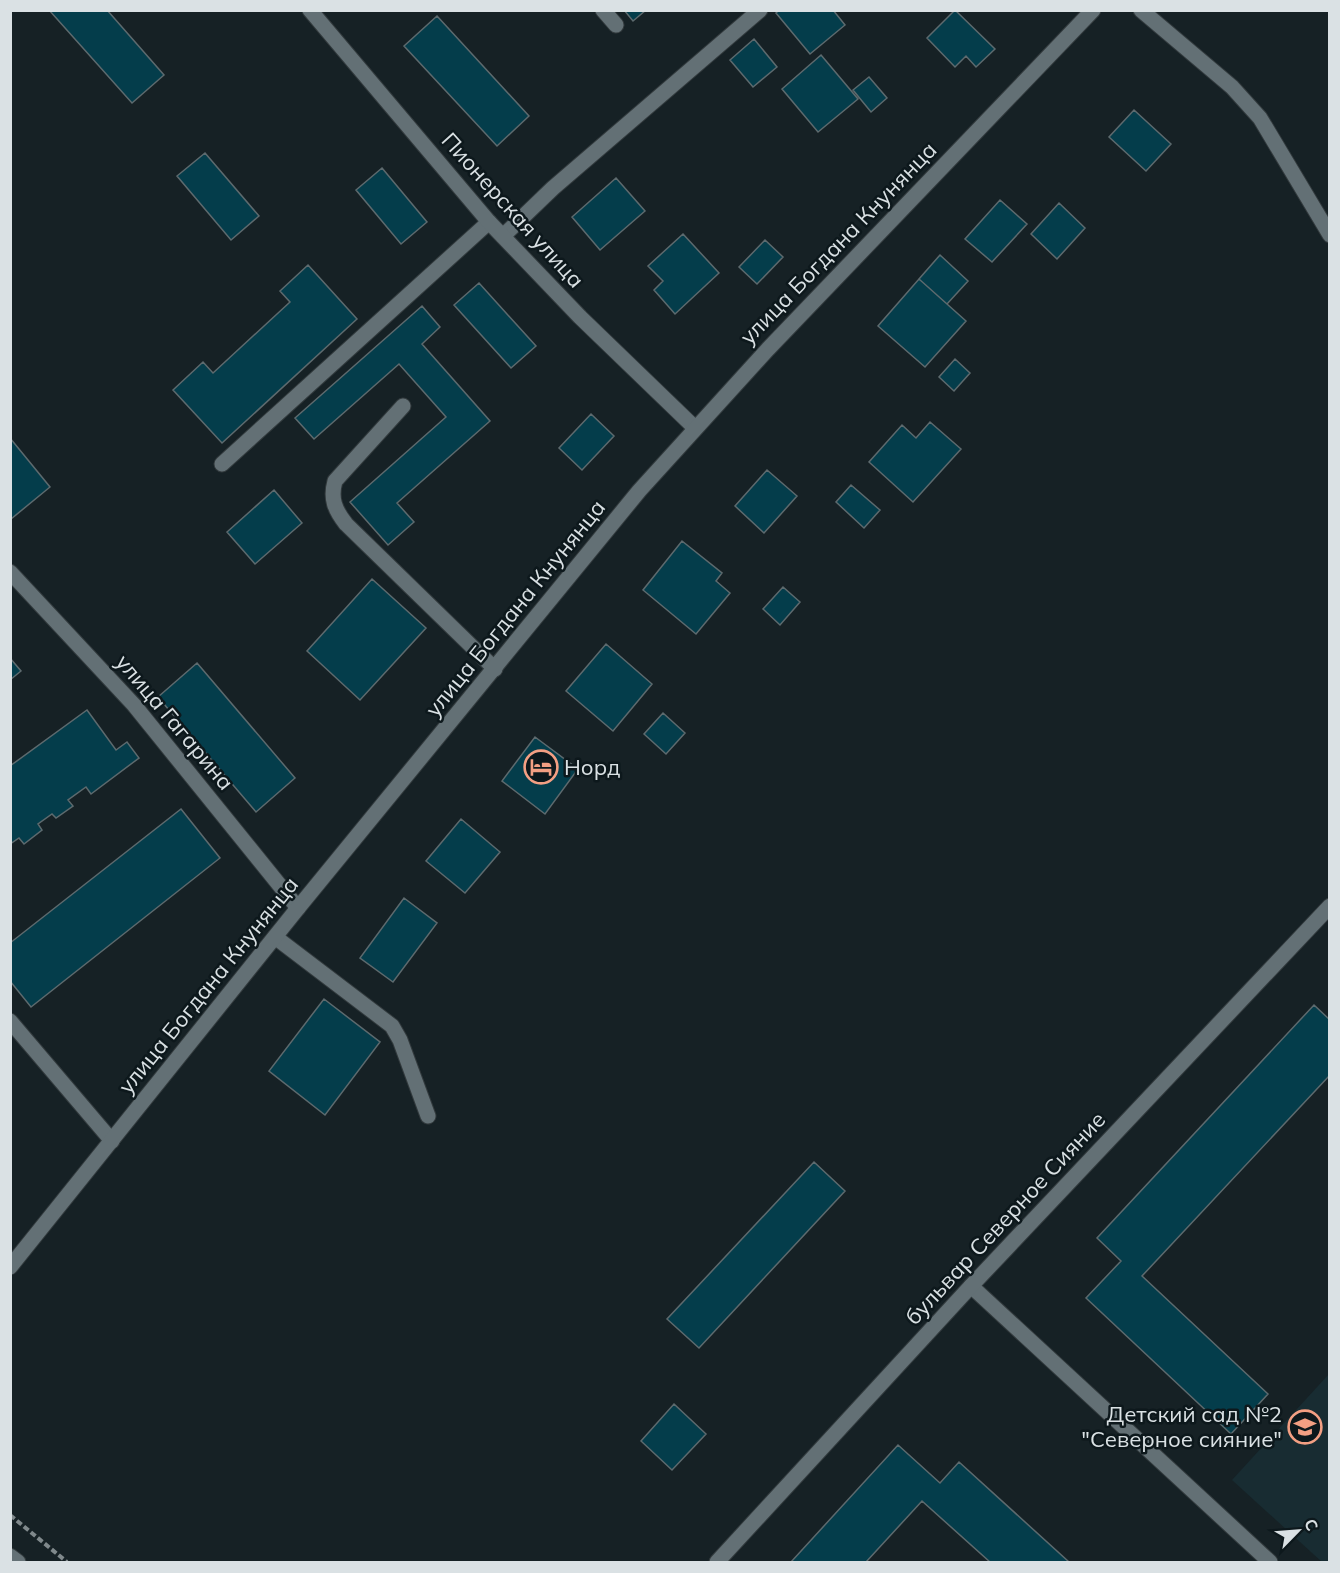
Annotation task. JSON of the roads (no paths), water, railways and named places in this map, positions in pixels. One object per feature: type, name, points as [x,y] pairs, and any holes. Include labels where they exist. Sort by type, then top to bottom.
[{"type":"street","name":"Пионерская улица","points":[[310,10],[489,222],[695,428]]},
{"type":"street","points":[[603,10],[616,25]]},
{"type":"street","points":[[503,236],[553,188],[760,10]]},
{"type":"street","name":"улица Богдана Кнунянца","points":[[10,1267],[298,908],[639,491],[695,428],[1092,10]]},
{"type":"street","points":[[1141,10],[1232,87],[1260,118],[1329,235]]},
{"type":"street","points":[[222,464],[489,222]]},
{"type":"street","points":[[403,406],[335,481],[332,493],[335,510],[346,524],[495,669]]},
{"type":"street","name":"улица Гагарина","points":[[10,572],[134,705],[298,908]]},
{"type":"street","name":"бульвар Северное Сияние","points":[[717,1563],[971,1286],[1329,909]]},
{"type":"street","points":[[275,937],[392,1026],[400,1040],[428,1116]]},
{"type":"street","points":[[10,1022],[112,1141]]},
{"type":"street","points":[[971,1286],[1270,1563]]},
{"type":"street","points":[[10,1556],[18,1563]]},
{"type":"place","name":"Норд","points":[[541,767]]},
{"type":"place","name":"Детский сад №2 \"Северное сияние\"","points":[[1305,1427]]}]
